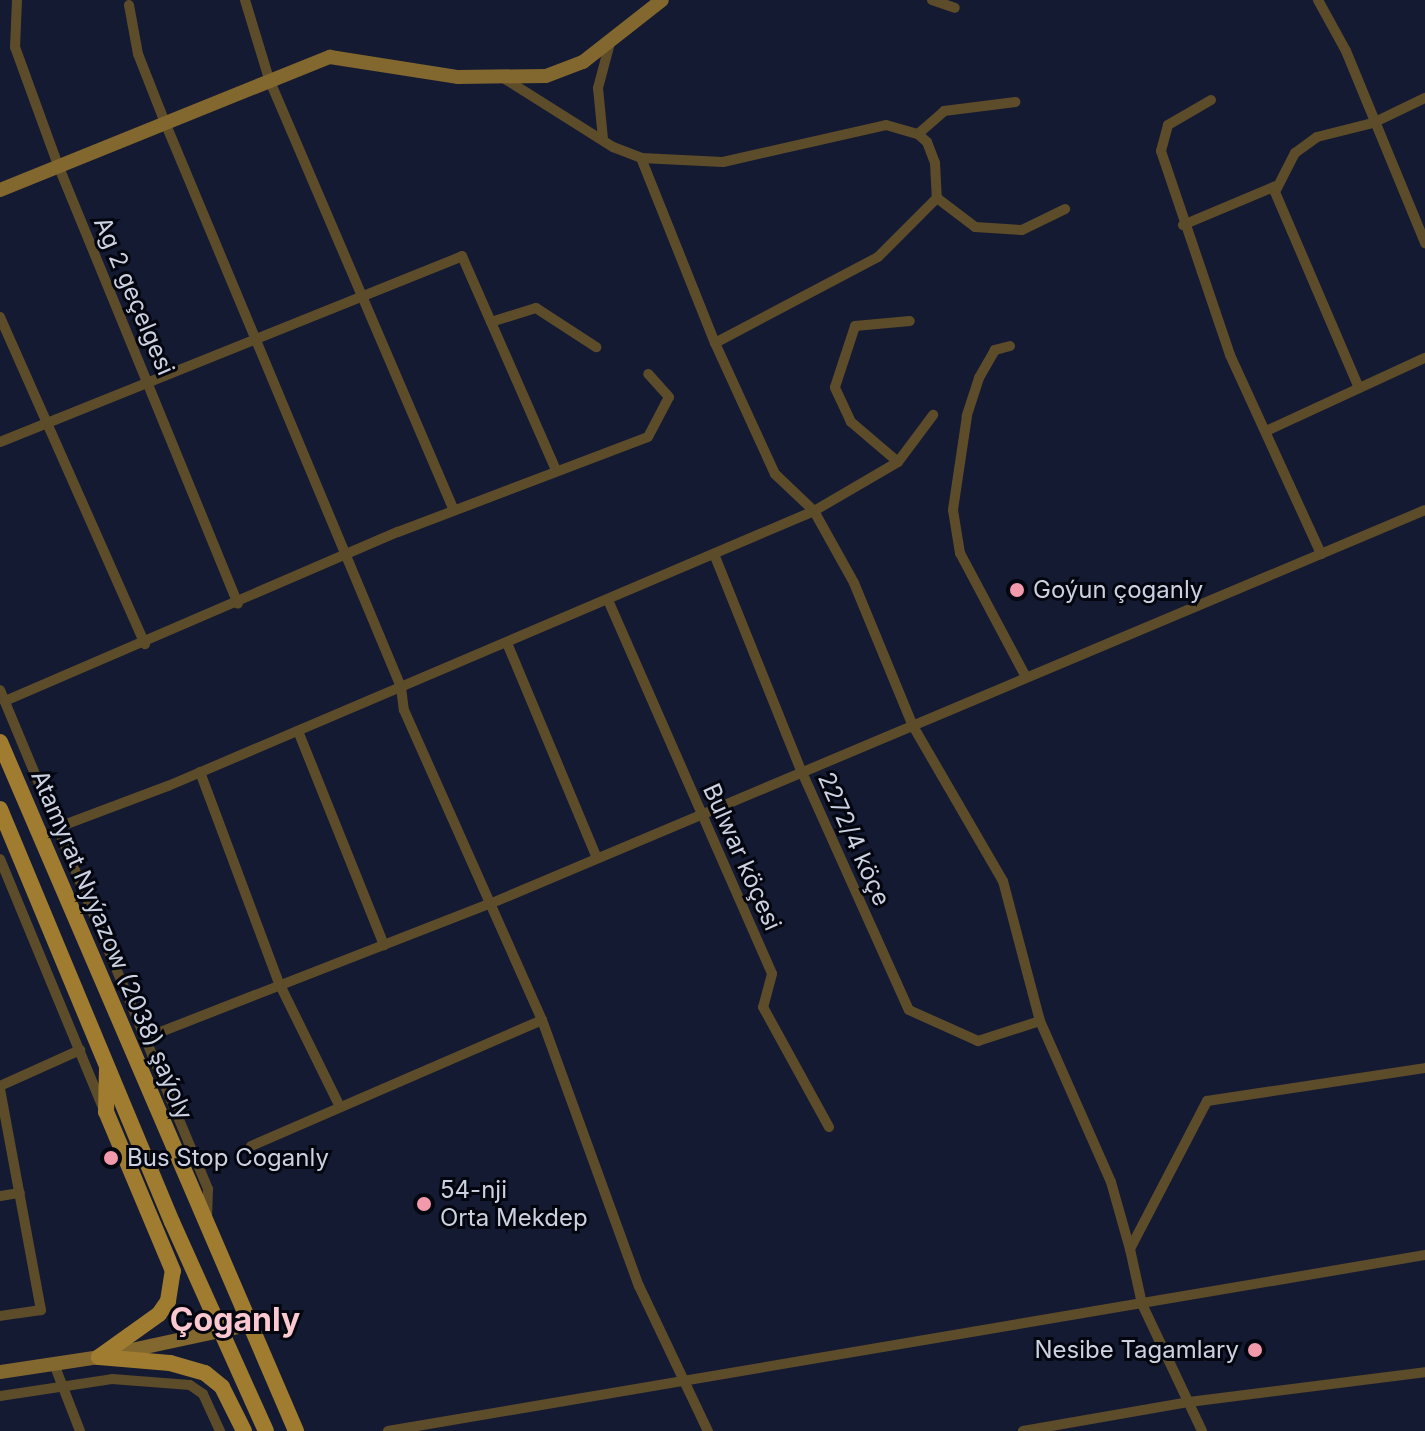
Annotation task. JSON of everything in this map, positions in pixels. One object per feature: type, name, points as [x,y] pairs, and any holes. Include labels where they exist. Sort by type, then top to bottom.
[{"type":"main road","name":"Atamyrat Nyýazow (2038) şaýoly","points":[[0,742],[205,1227],[251,1324],[293,1425]]},
{"type":"main road","name":"Atamyrat Nyýazow (2038) şaýoly","points":[[0,809],[172,1222],[225,1332],[259,1422],[266,1431]]},
{"type":"main road","points":[[99,1357],[150,1322],[168,1301],[173,1271],[106,1112],[107,1064]]},
{"type":"main road","points":[[141,1197],[172,1222]]},
{"type":"main road","points":[[99,1357],[170,1363],[205,1373],[222,1387],[244,1431]]},
{"type":"main road","points":[[293,1425],[311,1431]]},
{"type":"street","name":"Ag 2 geçelgesi","points":[[17,0],[15,47],[58,165],[238,603]]},
{"type":"street","points":[[245,0],[269,79],[454,510]]},
{"type":"street","points":[[0,190],[164,120],[330,57],[505,79],[546,76],[583,62],[662,0]]},
{"type":"street","points":[[932,0],[955,8]]},
{"type":"street","points":[[1318,0],[1346,51],[1373,123],[1425,243]]},
{"type":"street","points":[[129,5],[138,54],[164,120],[343,557],[401,687],[404,710],[542,1020],[639,1286],[708,1431]]},
{"type":"street","points":[[603,139],[598,88],[610,43]]},
{"type":"street","points":[[505,79],[603,139],[641,158],[723,162],[886,125],[918,134],[935,163],[937,198],[878,257],[715,343]]},
{"type":"street","points":[[1183,225],[1276,186],[1295,153],[1317,137],[1373,123],[1425,98]]},
{"type":"street","points":[[1211,100],[1168,125],[1161,139],[1183,225],[1230,355],[1321,554]]},
{"type":"street","points":[[918,134],[944,111],[1015,102]]},
{"type":"street","points":[[641,158],[715,343],[775,474],[814,511],[854,583],[913,726],[1003,881],[1040,1021],[1111,1182],[1142,1304],[1202,1431]]},
{"type":"street","points":[[1276,186],[1359,388]]},
{"type":"street","points":[[937,198],[975,227],[1003,232],[1022,230],[1065,209]]},
{"type":"street","points":[[0,442],[462,256],[556,470]]},
{"type":"street","points":[[491,322],[536,308],[596,347]]},
{"type":"street","points":[[0,317],[44,424],[145,644]]},
{"type":"street","points":[[898,462],[851,422],[835,387],[855,326],[910,321]]},
{"type":"street","points":[[1010,346],[995,350],[979,378],[967,416],[953,510],[960,553],[1026,677]]},
{"type":"street","points":[[1266,431],[1425,358]]},
{"type":"street","points":[[5,701],[454,510],[648,437],[669,397],[648,374]]},
{"type":"street","points":[[56,828],[200,772],[814,511],[898,462],[933,415]]},
{"type":"street","points":[[145,1038],[279,983],[492,903],[596,856],[1425,510]]},
{"type":"street","name":"2272/4 köçe","points":[[714,554],[801,770],[909,1010],[978,1041],[1040,1021]]},
{"type":"street","name":"Bulwar köçesi","points":[[608,600],[772,974],[763,1007],[829,1127]]},
{"type":"street","points":[[507,643],[596,856]]},
{"type":"street","points":[[0,690],[208,1189],[211,1210],[205,1227]]},
{"type":"street","points":[[298,731],[384,945]]},
{"type":"street","points":[[200,772],[279,983],[340,1107]]},
{"type":"street","points":[[0,859],[106,1112]]},
{"type":"street","points":[[251,1146],[542,1020]]},
{"type":"street","points":[[0,1316],[41,1310],[0,1088],[80,1050]]},
{"type":"street","points":[[1130,1249],[1207,1101],[1425,1068]]},
{"type":"street","points":[[0,1196],[20,1193]]},
{"type":"street","points":[[388,1431],[1425,1255]]},
{"type":"street","points":[[0,1372],[99,1357],[251,1324]]},
{"type":"street","points":[[54,1364],[80,1431]]},
{"type":"street","points":[[1023,1431],[1189,1402],[1425,1372]]},
{"type":"street","points":[[0,1396],[112,1379],[190,1385],[203,1394],[220,1431]]},
{"type":"place","name":"Goýun çoganly","points":[[1017,590]]},
{"type":"place","name":"Bus Stop Coganly","points":[[111,1158]]},
{"type":"place","name":"54-nji Orta Mekdep","points":[[424,1204]]},
{"type":"place","name":"Nesibe Tagamlary","points":[[1255,1350]]},
{"type":"district","name":"Çoganly","points":[[235,1320]]}]
